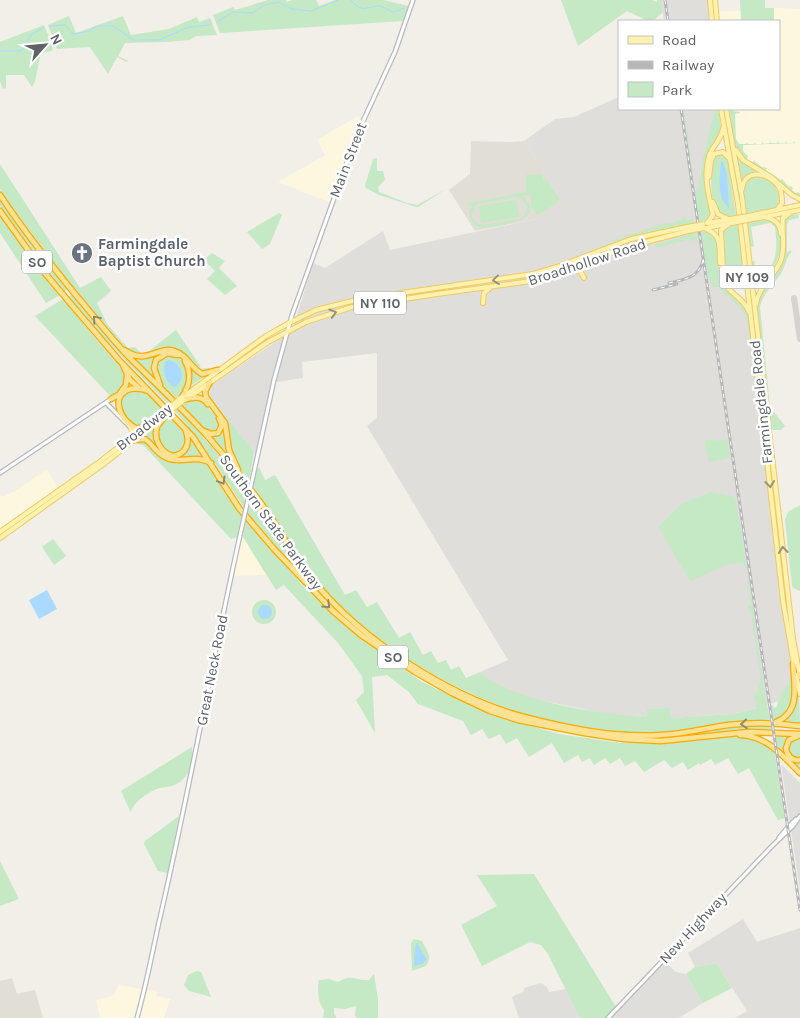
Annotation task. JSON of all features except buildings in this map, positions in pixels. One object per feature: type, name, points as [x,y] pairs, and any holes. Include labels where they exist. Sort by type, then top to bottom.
[{"type":"highway","name":"Southern State Parkway","points":[[0,195],[44,256],[121,348],[197,425],[242,478],[306,571],[335,605],[386,648],[418,669],[456,690],[524,717],[565,726],[620,734],[661,735],[731,725],[772,723],[800,726]]},
{"type":"highway","name":"Southern State Parkway","points":[[0,212],[55,286],[119,360],[185,427],[213,465],[230,494],[249,520],[305,583],[361,635],[415,672],[452,693],[490,711],[518,720],[584,733],[624,739],[662,741],[724,734],[764,732],[800,735]]},
{"type":"highway","points":[[121,348],[143,357],[172,350],[184,357],[202,374],[218,370]]},
{"type":"highway","points":[[160,386],[154,368],[156,360],[168,354],[179,355],[187,365],[190,377],[183,399],[196,397],[203,399],[219,418],[222,425],[220,431],[214,435],[209,434],[197,425]]},
{"type":"highway","points":[[119,360],[127,374],[138,387],[151,392]]},
{"type":"highway","points":[[118,415],[116,406],[126,384],[127,374]]},
{"type":"highway","points":[[210,382],[205,391],[206,397],[225,422],[231,455],[242,478]]},
{"type":"highway","points":[[137,429],[120,413],[118,403],[124,392],[138,387]]},
{"type":"highway","points":[[109,401],[120,394]]},
{"type":"highway","points":[[166,413],[157,428],[157,439],[161,448],[169,455],[181,454],[188,446],[185,427]]},
{"type":"highway","points":[[131,428],[137,429],[145,426]]},
{"type":"highway","points":[[132,439],[145,439],[158,453],[167,458],[178,460],[202,459],[213,465]]},
{"type":"highway","points":[[772,723],[786,718],[793,709],[796,694],[793,664]]},
{"type":"highway","points":[[724,734],[752,736],[762,739],[800,773]]},
{"type":"highway","points":[[800,735],[790,739],[786,748],[790,757],[800,760]]},
{"type":"main road","name":"Main Street","points":[[289,323],[320,233],[364,119],[395,52],[413,0]]},
{"type":"main road","points":[[710,0],[712,20]]},
{"type":"main road","points":[[714,0],[717,20]]},
{"type":"main road","points":[[723,110],[722,134],[710,153],[707,165],[707,187],[713,216],[705,225],[718,237],[723,281],[729,290],[747,307],[752,324]]},
{"type":"main road","name":"Farmingdale Road","points":[[723,110],[731,139],[744,211],[788,596],[800,676]]},
{"type":"main road","name":"Farmingdale Road","points":[[723,110],[741,230],[784,616],[800,694]]},
{"type":"main road","points":[[731,139],[741,159],[771,176],[793,196],[800,199]]},
{"type":"main road","points":[[734,174],[726,154],[720,151],[713,155],[709,177],[714,206],[718,214],[729,221],[722,230],[722,262],[725,280],[734,286],[742,283],[745,276],[741,230]]},
{"type":"main road","points":[[744,211],[743,185],[747,178],[756,174],[767,177],[780,188],[782,202],[777,210]]},
{"type":"main road","name":"Broadhollow Road","points":[[289,323],[316,310],[360,299],[533,274],[557,267],[627,240],[748,218],[800,205]]},
{"type":"main road","name":"Broadhollow Road","points":[[748,218],[800,210]]},
{"type":"main road","points":[[756,312],[759,294],[775,272],[782,258],[784,242],[783,218],[793,211]]},
{"type":"main road","points":[[750,262],[755,275],[764,278],[771,273],[779,257],[782,242],[780,226],[773,219],[764,217]]},
{"type":"main road","name":"Broadhollow Road","points":[[287,330],[352,308],[432,294],[531,281],[687,229]]},
{"type":"main road","points":[[567,270],[578,270],[584,278]]},
{"type":"main road","points":[[483,303],[484,292],[492,287]]},
{"type":"main road","name":"Great Neck Road","points":[[137,1018],[167,891],[220,624],[274,380],[289,323]]},
{"type":"main road","name":"Broadway","points":[[0,538],[166,413],[218,370],[266,336],[289,323]]},
{"type":"main road","name":"Broadway","points":[[183,399],[287,330]]},
{"type":"main road","points":[[0,474],[109,401],[118,415],[131,428],[132,439]]},
{"type":"main road","name":"Broadway","points":[[132,439],[145,426],[166,413]]},
{"type":"main road","points":[[764,435],[770,434]]},
{"type":"main road","name":"Broadway","points":[[0,532],[56,495]]},
{"type":"main road","points":[[778,563],[784,594],[788,596]]},
{"type":"main road","name":"New Highway","points":[[608,1018],[793,826],[800,816]]},
{"type":"shaded area","points":[[661,0],[709,0],[711,20],[664,20]]},
{"type":"shaded area","points":[[774,8],[800,9],[800,197],[742,155],[734,144],[728,110],[780,110],[780,20],[719,20],[718,12]]},
{"type":"shaded area","points":[[618,97],[618,110],[719,110],[700,173],[703,232],[720,283],[727,294],[744,309],[749,317],[794,673],[792,697],[733,714],[671,718],[670,708],[647,709],[646,717],[618,716],[528,698],[489,681],[480,672],[508,660],[367,426],[377,418],[377,353],[302,362],[303,378],[276,382],[258,464],[254,452],[209,395],[211,385],[292,331],[313,263],[325,268],[383,231],[390,250],[536,219],[564,203],[524,141],[555,119],[574,117]]},
{"type":"shaded area","points":[[358,116],[361,120],[329,202],[278,182],[325,155],[317,140]]},
{"type":"shaded area","points":[[471,141],[524,141],[565,204],[536,219],[475,231],[449,190],[470,174]]},
{"type":"shaded area","points":[[47,469],[62,496],[0,540],[0,494],[2,497],[15,491]]},
{"type":"shaded area","points":[[237,537],[243,537],[266,575],[228,576]]},
{"type":"shaded area","points":[[781,764],[800,783],[800,890]]},
{"type":"shaded area","points":[[743,919],[757,942],[800,928],[800,1018],[735,1018],[747,1011],[716,963],[695,967],[688,953]]},
{"type":"shaded area","points":[[664,961],[676,972],[686,974],[703,1003],[679,1018],[605,1018]]},
{"type":"shaded area","points":[[12,978],[17,994],[35,990],[43,1018],[0,1018],[0,981]]},
{"type":"shaded area","points":[[541,983],[547,987],[549,992],[566,989],[580,1018],[519,1018],[512,997],[524,991],[524,988]]},
{"type":"shaded area","points":[[119,985],[157,992],[156,996],[170,999],[164,1018],[100,1018],[96,1000],[113,996]]},
{"type":"green space","points":[[268,0],[286,0],[287,2],[292,0],[316,0],[319,6],[335,0],[383,0],[409,6],[403,21],[220,33],[213,15],[233,7],[235,10]]},
{"type":"green space","points":[[561,0],[652,0],[657,2],[657,0],[661,0],[663,12],[654,20],[646,20],[627,11],[578,46]]},
{"type":"green space","points":[[740,0],[765,0],[765,8],[774,8],[774,20],[741,20]]},
{"type":"green space","points":[[69,16],[76,33],[123,16],[131,35],[169,29],[197,17],[199,22],[210,18],[217,35],[196,36],[190,40],[125,43],[118,56],[128,61],[117,57],[108,74],[90,47],[57,49],[48,25]]},
{"type":"green space","points":[[44,25],[53,46],[52,51],[41,53],[32,87],[24,75],[6,75],[6,88],[3,89],[0,81],[0,42]]},
{"type":"green space","points":[[683,110],[695,190],[698,192],[702,164],[715,110],[719,110],[721,131],[707,159],[705,168],[705,181],[711,216],[709,220],[699,223]]},
{"type":"green space","points":[[729,110],[740,112],[735,114],[736,139],[739,144],[746,144],[747,142],[748,144],[754,144],[755,142],[756,144],[762,144],[762,142],[764,144],[771,141],[771,143],[777,143],[778,141],[779,143],[785,143],[786,141],[787,143],[793,143],[794,141],[795,143],[800,143],[743,145],[743,151],[748,156],[747,159],[767,168],[766,170],[782,179],[789,187],[791,186],[792,190],[800,194],[800,199],[745,161],[735,149]]},
{"type":"green space","points":[[722,153],[727,157],[728,161],[736,215],[728,217],[720,215],[716,210],[712,196],[713,156]]},
{"type":"green space","points":[[735,154],[740,160],[760,173],[741,181]]},
{"type":"green space","points":[[377,158],[377,171],[383,171],[385,180],[378,187],[379,192],[417,205],[446,189],[418,207],[379,195],[365,186],[373,159]]},
{"type":"green space","points":[[0,164],[80,288],[101,277],[111,291],[97,303],[107,324],[128,348],[135,347],[142,354],[132,352],[125,347],[78,294],[0,189]]},
{"type":"green space","points":[[543,174],[543,181],[547,180],[559,199],[557,203],[537,215],[531,206],[531,195],[522,196],[529,204],[530,211],[526,217],[509,224],[483,228],[475,225],[471,220],[470,209],[472,205],[468,206],[468,203],[526,192],[526,175]],"holes":[[[516,197],[522,199],[527,207],[525,215],[520,219],[483,225],[476,222],[472,217],[473,211],[478,204]]]},
{"type":"green space","points":[[756,176],[766,179],[776,188],[780,203],[775,208],[746,213],[743,187],[750,178]]},
{"type":"green space","points":[[0,197],[69,289],[64,292],[0,206]]},
{"type":"green space","points":[[516,200],[519,217],[481,223],[479,206]]},
{"type":"green space","points":[[692,207],[694,223],[646,232],[601,244],[662,224],[672,223],[685,218],[687,220],[693,219]]},
{"type":"green space","points":[[279,213],[282,215],[270,244],[262,249],[247,232]]},
{"type":"green space","points":[[798,214],[799,218],[789,220],[787,225],[787,252],[793,250],[787,258],[782,272],[766,292],[760,307],[770,407],[785,426],[781,430],[773,430],[771,428],[757,303],[781,263],[785,242],[784,219],[787,216]]},
{"type":"green space","points":[[0,215],[60,295],[46,303],[0,233]]},
{"type":"green space","points":[[769,218],[778,226],[781,247],[773,268],[763,278],[753,272],[752,262],[755,261],[754,268],[761,275],[771,266],[776,254],[775,227],[770,223],[751,227],[754,246],[752,247],[750,245],[747,223]]},
{"type":"green space","points":[[738,225],[744,275],[741,282],[734,284],[730,283],[726,277],[722,232],[726,227]]},
{"type":"green space","points":[[700,232],[710,233],[716,240],[723,286],[743,305],[748,313],[752,346],[748,346],[750,345],[748,328],[741,308],[729,296],[726,296],[719,287],[713,287],[708,279]]},
{"type":"green space","points":[[697,234],[697,241],[688,240],[656,248],[654,245]]},
{"type":"green space","points":[[743,237],[745,237],[766,425]]},
{"type":"green space","points":[[212,253],[225,261],[219,268],[237,286],[225,295],[207,279],[215,271],[204,260]]},
{"type":"green space","points":[[73,294],[172,402],[168,404],[103,337],[68,297]]},
{"type":"green space","points":[[63,299],[124,371],[125,385],[112,398],[35,316]]},
{"type":"green space","points":[[176,330],[201,367],[198,366],[200,369],[209,368],[210,370],[200,372],[178,350],[165,349],[142,354],[148,352]]},
{"type":"green space","points":[[169,351],[175,352],[183,357],[176,353],[168,352],[160,355],[155,363],[153,376],[131,355],[145,358]]},
{"type":"green space","points":[[168,355],[180,359],[189,377],[185,390],[176,398],[164,386],[157,373],[158,361]]},
{"type":"green space","points":[[183,358],[195,371],[204,376],[189,387],[191,375],[188,365]]},
{"type":"green space","points":[[211,385],[209,395],[254,452],[249,482],[234,460],[230,450],[227,427],[207,394]]},
{"type":"green space","points":[[134,388],[146,391],[164,408],[141,427],[134,426],[122,412],[120,405],[123,395]]},
{"type":"green space","points":[[195,398],[203,401],[219,420],[221,425],[217,432],[207,432],[182,405]]},
{"type":"green space","points":[[178,408],[247,488],[245,491],[251,498],[253,497],[302,570],[304,577],[254,522],[196,436],[175,411]]},
{"type":"green space","points":[[171,414],[182,427],[186,437],[186,443],[181,453],[170,454],[159,439],[162,424]]},
{"type":"green space","points":[[223,422],[231,461],[209,435],[214,435]]},
{"type":"green space","points":[[157,425],[156,442],[160,449],[168,455],[172,457],[181,456],[188,447],[189,435],[208,460],[198,458],[178,459],[164,455],[144,437]]},
{"type":"green space","points":[[713,439],[716,441],[727,439],[730,458],[709,462],[704,441]]},
{"type":"green space","points":[[144,440],[166,459],[205,461],[211,466],[223,490],[242,514],[237,537],[231,539],[143,445],[137,444]]},
{"type":"green space","points":[[259,467],[265,480],[275,475],[345,595],[356,590],[367,607],[377,602],[399,638],[410,632],[423,655],[431,651],[438,663],[446,660],[451,670],[459,666],[466,678],[480,672],[494,682],[513,691],[558,705],[583,710],[646,717],[647,709],[670,708],[671,718],[733,714],[757,708],[754,697],[760,683],[760,672],[751,613],[747,606],[751,605],[747,579],[749,578],[763,684],[770,720],[721,723],[662,734],[609,732],[563,725],[518,712],[475,695],[433,674],[393,649],[357,621],[324,589],[295,553],[254,487],[255,474]]},
{"type":"green space","points":[[711,492],[735,497],[748,574],[743,563],[729,564],[690,581],[658,527],[681,504]]},
{"type":"green space","points":[[800,505],[800,591],[793,588],[792,585],[785,520],[788,512]]},
{"type":"green space","points":[[246,520],[304,587],[363,641],[422,682],[493,715],[559,734],[621,743],[677,742],[735,736],[761,740],[774,750],[785,818],[778,820],[749,768],[738,774],[728,758],[715,765],[711,759],[700,765],[699,763],[688,770],[683,762],[672,768],[664,760],[644,772],[635,761],[625,766],[620,758],[610,764],[605,758],[594,765],[590,758],[582,762],[578,755],[564,763],[552,743],[529,757],[517,738],[506,744],[500,734],[489,739],[482,729],[471,735],[463,721],[418,704],[409,692],[387,675],[372,677],[375,733],[356,700],[364,692],[362,676],[338,643],[284,585],[276,590],[243,537]]},
{"type":"green space","points":[[53,539],[66,556],[54,565],[42,547]]},
{"type":"green space","points":[[264,600],[269,601],[275,607],[275,617],[269,623],[264,624],[259,623],[253,617],[252,612],[253,607],[259,601]]},
{"type":"green space","points":[[790,671],[794,681],[791,711],[777,720],[773,720],[767,675],[771,704],[775,708],[783,690],[790,683]]},
{"type":"green space","points":[[796,693],[799,696],[800,723],[785,721],[794,711]]},
{"type":"green space","points":[[743,726],[771,726],[772,729],[727,731],[701,735],[701,732]]},
{"type":"green space","points":[[775,734],[793,736],[786,744],[785,751],[786,754],[800,762],[800,771],[777,749]]},
{"type":"green space","points":[[800,737],[800,759],[791,758],[787,748],[788,742]]},
{"type":"green space","points":[[192,747],[192,760],[187,775],[172,786],[156,789],[147,794],[134,805],[131,813],[121,791]]},
{"type":"green space","points":[[179,816],[168,873],[158,871],[144,844],[145,841]]},
{"type":"green space","points":[[0,861],[19,899],[0,906]]},
{"type":"green space","points":[[534,874],[616,1007],[605,1018],[580,1018],[548,954],[541,945],[530,942],[482,966],[461,925],[497,906],[477,875]]},
{"type":"green space","points":[[414,939],[422,941],[429,959],[426,966],[412,971],[411,943]]},
{"type":"green space","points":[[716,963],[732,988],[703,1003],[686,974],[695,967]]},
{"type":"green space","points":[[197,971],[201,972],[211,997],[189,991],[184,985],[188,975]]},
{"type":"green space","points":[[374,974],[378,999],[378,1018],[357,1018],[355,1015],[356,1006],[345,1009],[334,1008],[337,1018],[323,1018],[324,1010],[318,996],[319,980],[329,979],[338,982],[350,978],[369,980]]},
{"type":"water","points":[[721,162],[723,162],[727,175],[729,208],[720,193]]},
{"type":"water","points":[[169,360],[180,368],[182,376],[175,387],[169,383],[164,373],[165,362]]},
{"type":"water","points":[[47,590],[57,609],[39,619],[29,600]]},
{"type":"water","points":[[262,605],[268,605],[272,612],[268,619],[262,619],[258,615],[258,609]]},
{"type":"water","points":[[417,943],[427,960],[422,964],[414,966],[415,948]]},
{"type":"waterway","points":[[217,22],[233,12],[252,13],[265,5],[278,2],[292,9],[311,11],[338,0]]},
{"type":"waterway","points":[[351,0],[358,7],[364,9],[378,6],[394,12],[404,8]]},
{"type":"waterway","points":[[50,26],[65,25],[73,34],[90,31],[96,26],[113,26],[134,40],[159,40],[189,27],[209,25]]},
{"type":"waterway","points":[[0,51],[22,50],[32,34],[43,28]]},
{"type":"taxiway","points":[[794,298],[800,339]]},
{"type":"railway","points":[[665,0],[668,20]]},
{"type":"railway","points":[[681,110],[800,910]]},
{"type":"railway","points":[[669,283],[686,279],[695,274],[703,260]]},
{"type":"railway","points":[[653,290],[677,284]]},
{"type":"place","name":"Farmingdale Baptist Church","points":[[82,253]]}]
